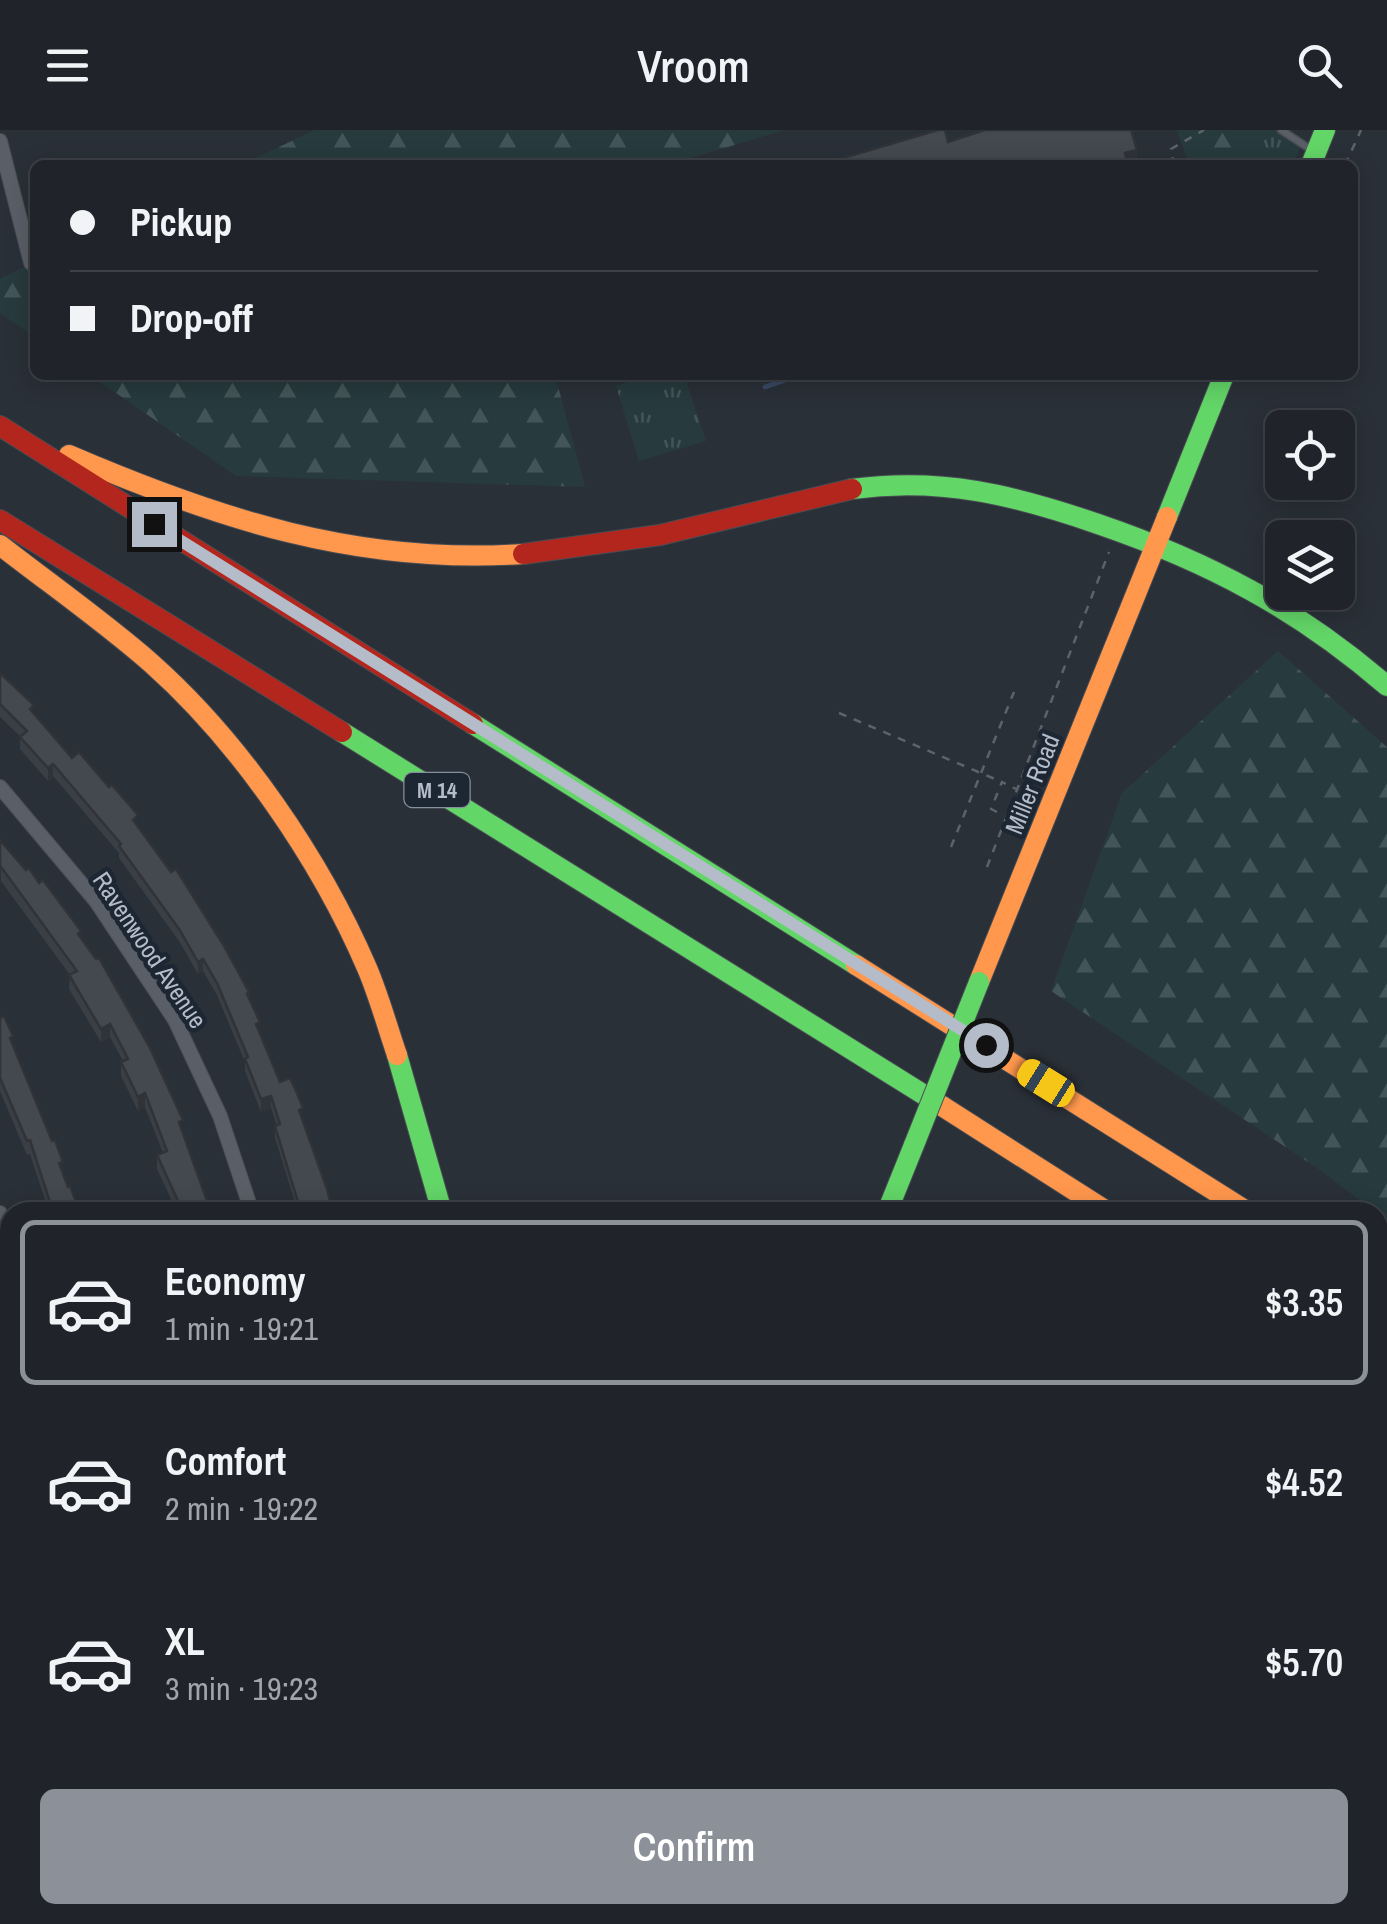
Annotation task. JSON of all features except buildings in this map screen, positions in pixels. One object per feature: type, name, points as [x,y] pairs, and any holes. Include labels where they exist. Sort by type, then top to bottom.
[{"type":"main road","points":[[1313,159],[1325,130]]},
{"type":"main road","name":"Miller Road","points":[[890,1202],[1222,380]]},
{"type":"main road","points":[[0,425],[232,521],[284,536],[357,548],[446,556],[621,545],[846,490],[895,485],[1014,496],[1155,542],[1252,585],[1331,638],[1387,686]]},
{"type":"main road","points":[[0,425],[1232,1202]]},
{"type":"main road","name":"M 14","points":[[0,520],[856,1050],[1092,1202]]},
{"type":"main road","points":[[0,545],[152,664],[227,743],[278,809],[367,968],[400,1060],[439,1202]]},
{"type":"street","points":[[0,141],[29,230]]},
{"type":"street","name":"Ravenwood Avenue","points":[[0,786],[96,901],[175,1020],[220,1116],[249,1202]]},
{"type":"lane","points":[[1281,130],[1313,159]]},
{"type":"path","points":[[1173,160],[1171,149],[1204,130]]},
{"type":"path","points":[[1347,160],[1361,130]]},
{"type":"path","points":[[987,868],[1112,546]]},
{"type":"path","points":[[950,847],[1014,692]]},
{"type":"path","points":[[839,712],[1017,790]]},
{"type":"path","points":[[997,812],[991,809],[1002,782]]},
{"type":"green space","points":[[315,130],[785,130],[684,160],[252,160]]},
{"type":"green space","points":[[1177,130],[1261,130],[1234,160],[1187,160]]},
{"type":"green space","points":[[1206,130],[1288,130],[1301,145],[1294,160],[1215,160]]},
{"type":"green space","points":[[30,264],[30,334],[0,313],[0,279]]},
{"type":"green space","points":[[97,380],[556,380],[585,487],[236,476]]},
{"type":"green space","points":[[636,380],[686,380],[706,441],[639,461],[616,386]]},
{"type":"green space","points":[[1278,651],[1387,747],[1387,1202],[1362,1202],[1051,991],[1122,793]]},
{"type":"waterway","points":[[765,387],[785,380]]},
{"type":"traffic: fast","points":[[1313,160],[1325,130]]},
{"type":"traffic: fast","points":[[1167,517],[1222,380]]},
{"type":"traffic: fast","points":[[852,489],[917,485],[977,491],[1037,505],[1139,539],[1251,590],[1320,634],[1387,686]]},
{"type":"traffic: fast","points":[[473,724],[856,965]]},
{"type":"traffic: fast","points":[[342,732],[942,1106]]},
{"type":"traffic: fast","points":[[914,1145],[979,982]]},
{"type":"traffic: fast","points":[[397,1055],[439,1202]]},
{"type":"traffic: fast","points":[[891,1202],[914,1145]]},
{"type":"traffic: slow","points":[[69,455],[180,499],[290,533],[403,552],[462,556],[523,554]]},
{"type":"traffic: slow","points":[[979,982],[1167,517]]},
{"type":"traffic: slow","points":[[0,545],[151,663],[184,694],[246,765],[301,844],[348,927],[397,1055]]},
{"type":"traffic: slow","points":[[856,965],[1232,1202]]},
{"type":"traffic: slow","points":[[942,1106],[1092,1202]]},
{"type":"traffic: jam","points":[[0,426],[473,724]]},
{"type":"traffic: jam","points":[[523,554],[660,535],[852,489]]},
{"type":"traffic: jam","points":[[0,520],[342,732]]},
{"type":"route","points":[[154,524],[986,1045]]}]
